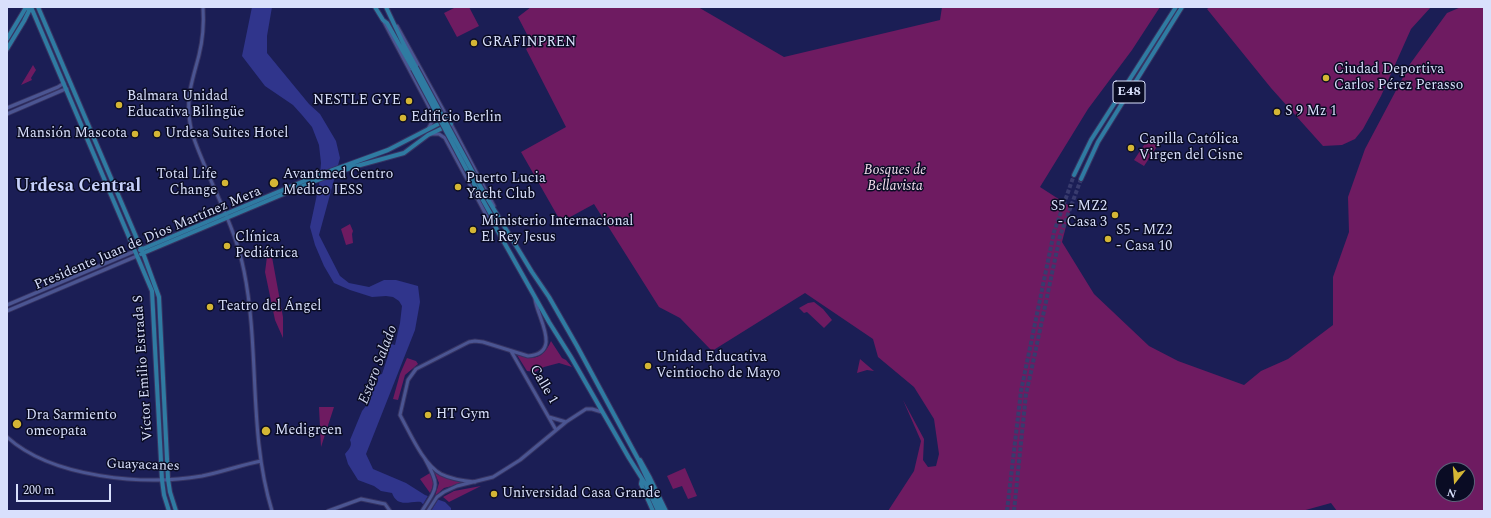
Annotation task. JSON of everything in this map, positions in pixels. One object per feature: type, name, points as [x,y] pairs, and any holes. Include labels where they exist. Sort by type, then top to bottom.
[{"type":"main road","points":[[31,7],[124,223],[128,227],[140,251]]},
{"type":"main road","points":[[7,48],[31,7]]},
{"type":"main road","points":[[31,7],[42,25],[47,28]]},
{"type":"main road","points":[[7,39],[25,9],[31,7]]},
{"type":"main road","name":"Víctor Emilio Estrada S","points":[[38,7],[102,155],[158,293],[168,479],[170,492],[176,511]]},
{"type":"main road","points":[[375,7],[382,20],[387,23],[414,68],[482,194],[496,228],[549,322],[571,357],[628,458],[647,483],[662,511]]},
{"type":"main road","points":[[386,7],[395,22],[414,68]]},
{"type":"main road","name":"E48","points":[[1074,175],[1091,140],[1176,7]]},
{"type":"main road","name":"E48","points":[[1081,179],[1098,142],[1182,7]]},
{"type":"main road","points":[[24,21],[31,16],[37,18]]},
{"type":"main road","name":"Presidente Juan de Dios Martínez Mera","points":[[353,165],[399,155],[409,150],[426,133],[448,119]]},
{"type":"main road","name":"Presidente Juan de Dios Martínez Mera","points":[[137,256],[140,251],[225,213],[353,165],[394,148],[404,142],[451,124]]},
{"type":"main road","points":[[82,126],[92,144],[97,144]]},
{"type":"main road","points":[[404,142],[410,144],[409,150]]},
{"type":"main road","points":[[394,148],[395,153],[399,155]]},
{"type":"main road","points":[[92,150],[97,149],[102,155]]},
{"type":"main road","points":[[1082,156],[1090,160]]},
{"type":"main road","name":"Presidente Juan de Dios Martínez Mera","points":[[140,251],[227,218],[311,180]]},
{"type":"main road","points":[[482,194],[496,212],[532,272],[550,297],[638,459],[658,511]]},
{"type":"main road","name":"Víctor Emilio Estrada S","points":[[137,256],[152,291],[162,480],[164,495],[169,511]]},
{"type":"main road","points":[[153,309],[159,309]]},
{"type":"main road","points":[[159,416],[165,416]]},
{"type":"main road","points":[[638,459],[643,463],[666,511]]},
{"type":"main road","points":[[642,478],[641,484],[653,511]]},
{"type":"street","points":[[203,7],[201,45],[189,93],[189,116],[191,131],[227,218],[241,258],[250,305],[256,411],[261,461],[266,494],[272,511]]},
{"type":"street","points":[[382,20],[432,114],[435,117],[439,117],[442,115],[443,109]]},
{"type":"street","points":[[395,22],[489,195],[496,212]]},
{"type":"street","points":[[7,108],[58,87],[64,83]]},
{"type":"street","points":[[7,114],[67,89]]},
{"type":"street","points":[[432,114],[431,125],[426,133],[445,138],[490,222],[496,228]]},
{"type":"street","points":[[449,145],[448,139],[451,136],[455,136],[459,139]]},
{"type":"street","name":"Presidente Juan de Dios Martínez Mera","points":[[7,305],[140,251]]},
{"type":"street","name":"Presidente Juan de Dios Martínez Mera","points":[[7,311],[137,256]]},
{"type":"street","points":[[422,511],[434,492],[435,482],[434,476],[400,415],[408,380],[416,369],[469,342],[477,341],[528,356],[534,356],[544,349],[547,336],[536,304],[535,295]]},
{"type":"street","name":"Calle 1","points":[[511,351],[556,430]]},
{"type":"street","points":[[428,511],[437,497],[447,490],[493,477],[520,460],[566,422],[586,410],[592,409],[602,412]]},
{"type":"street","points":[[549,418],[566,422]]},
{"type":"street","name":"Guayacanes","points":[[7,438],[21,448],[42,459],[79,471],[116,478],[162,480],[202,476],[261,461]]},
{"type":"street","points":[[420,452],[441,474],[463,481],[475,482]]},
{"type":"street","points":[[328,511],[362,499],[385,504],[390,511]]},
{"type":"green space","points":[[456,7],[469,7],[479,26],[457,37],[444,13]]},
{"type":"green space","name":"Bosques de Bellavista","points":[[531,7],[698,7],[784,57],[940,20],[942,7],[1160,7],[1132,50],[1088,109],[1040,187],[1071,207],[1062,242],[1094,294],[1149,346],[1178,361],[1244,385],[1261,371],[1288,359],[1333,325],[1333,277],[1349,232],[1348,197],[1365,149],[1410,64],[1447,13],[1461,7],[1484,7],[1484,511],[1337,511],[1331,503],[1302,511],[888,511],[914,471],[921,441],[903,400],[924,439],[923,460],[928,467],[936,466],[939,454],[934,419],[914,387],[878,357],[873,339],[805,293],[712,351],[680,318],[659,307],[594,204],[561,222],[521,152],[566,127],[526,49],[532,44],[518,17]]},
{"type":"green space","name":"Ciudad Deportiva Carlos Pérez Perasso","points":[[1210,7],[1431,7],[1411,29],[1381,96],[1363,129],[1355,139],[1342,145],[1323,146],[1271,88],[1207,9]]},
{"type":"green space","points":[[33,65],[36,70],[31,78],[32,80],[21,85]]},
{"type":"green space","points":[[1150,136],[1160,142],[1144,166],[1134,160]]},
{"type":"green space","points":[[350,224],[353,231],[353,243],[346,245],[341,229]]},
{"type":"green space","points":[[268,249],[272,257],[283,317],[283,338],[275,320],[265,272]]},
{"type":"green space","points":[[814,302],[823,309],[832,320],[824,328],[807,312],[804,313],[799,308],[808,303]]},
{"type":"green space","points":[[551,341],[562,358],[572,367],[559,363],[544,367],[535,372],[527,371],[517,355],[534,358],[538,357],[545,351]]},
{"type":"green space","points":[[407,358],[416,361],[418,364],[405,375],[398,400],[393,399],[400,374]]},
{"type":"green space","points":[[860,359],[874,371],[867,370],[857,373]]},
{"type":"green space","points":[[319,407],[334,407],[321,447]]},
{"type":"green space","points":[[685,468],[697,496],[688,499],[682,486],[673,489],[667,476]]},
{"type":"green space","points":[[434,471],[442,476],[464,483],[444,488],[435,496],[439,483]]},
{"type":"green space","points":[[430,473],[433,483],[430,493],[420,479]]},
{"type":"green space","points":[[481,486],[449,502],[443,497],[454,491]]},
{"type":"shaded area","points":[[252,7],[272,7],[267,36],[267,53],[309,104],[320,114],[336,141],[340,158],[319,235],[340,276],[349,283],[369,287],[384,280],[396,280],[418,286],[420,302],[415,330],[366,454],[373,469],[406,483],[425,495],[445,502],[451,508],[451,511],[429,511],[421,502],[405,503],[398,501],[392,493],[381,491],[374,486],[358,480],[348,464],[345,454],[351,446],[350,440],[362,411],[369,402],[373,389],[378,382],[378,375],[382,374],[389,353],[387,352],[391,347],[391,344],[395,345],[402,306],[399,301],[393,297],[372,297],[334,283],[324,266],[315,245],[310,227],[319,185],[321,163],[319,145],[312,127],[302,115],[293,105],[265,86],[242,56]]},
{"type":"pier","points":[[429,494],[439,498],[431,511],[426,511],[422,506]]},
{"type":"tunnel","points":[[1007,511],[1021,391],[1054,232],[1074,175]]},
{"type":"tunnel","points":[[1014,511],[1026,394],[1060,236],[1081,179]]},
{"type":"place","name":"GRAFINPREN","points":[[474,43]]},
{"type":"place","name":"Ciudad Deportiva Carlos Pérez Perasso","points":[[1326,78]]},
{"type":"place","name":"NESTLE GYE","points":[[409,101]]},
{"type":"place","name":"Balmara Unidad Educativa Bilingüe","points":[[119,105]]},
{"type":"place","name":"S 9 Mz 1","points":[[1277,112]]},
{"type":"place","name":"Edificio Berlin","points":[[403,118]]},
{"type":"place","name":"Mansión Mascota","points":[[135,134]]},
{"type":"place","name":"Urdesa Suites Hotel","points":[[157,134]]},
{"type":"place","name":"Capilla Católica Virgen del Cisne","points":[[1131,148]]},
{"type":"place","name":"Total Life Change","points":[[225,183]]},
{"type":"place","name":"Avantmed Centro Medico IESS","points":[[274,183]]},
{"type":"place","name":"Puerto Lucia Yacht Club","points":[[458,187]]},
{"type":"place","name":"S5 - MZ2 - Casa 3","points":[[1115,215]]},
{"type":"place","name":"Ministerio Internacional El Rey Jesus","points":[[473,230]]},
{"type":"place","name":"S5 - MZ2 - Casa 10","points":[[1108,239]]},
{"type":"place","name":"Clínica Pediátrica","points":[[227,246]]},
{"type":"place","name":"Teatro del Ángel","points":[[210,307]]},
{"type":"place","name":"Unidad Educativa Veintiocho de Mayo","points":[[648,366]]},
{"type":"place","name":"HT Gym","points":[[428,415]]},
{"type":"place","name":"Dra Sarmiento omeopata","points":[[17,424]]},
{"type":"place","name":"Medigreen","points":[[266,431]]},
{"type":"place","name":"Universidad Casa Grande","points":[[494,494]]},
{"type":"district","name":"Urdesa Central","points":[[78,187]]},
{"type":"water label","name":"Estero Salado","points":[[379,365]]}]
